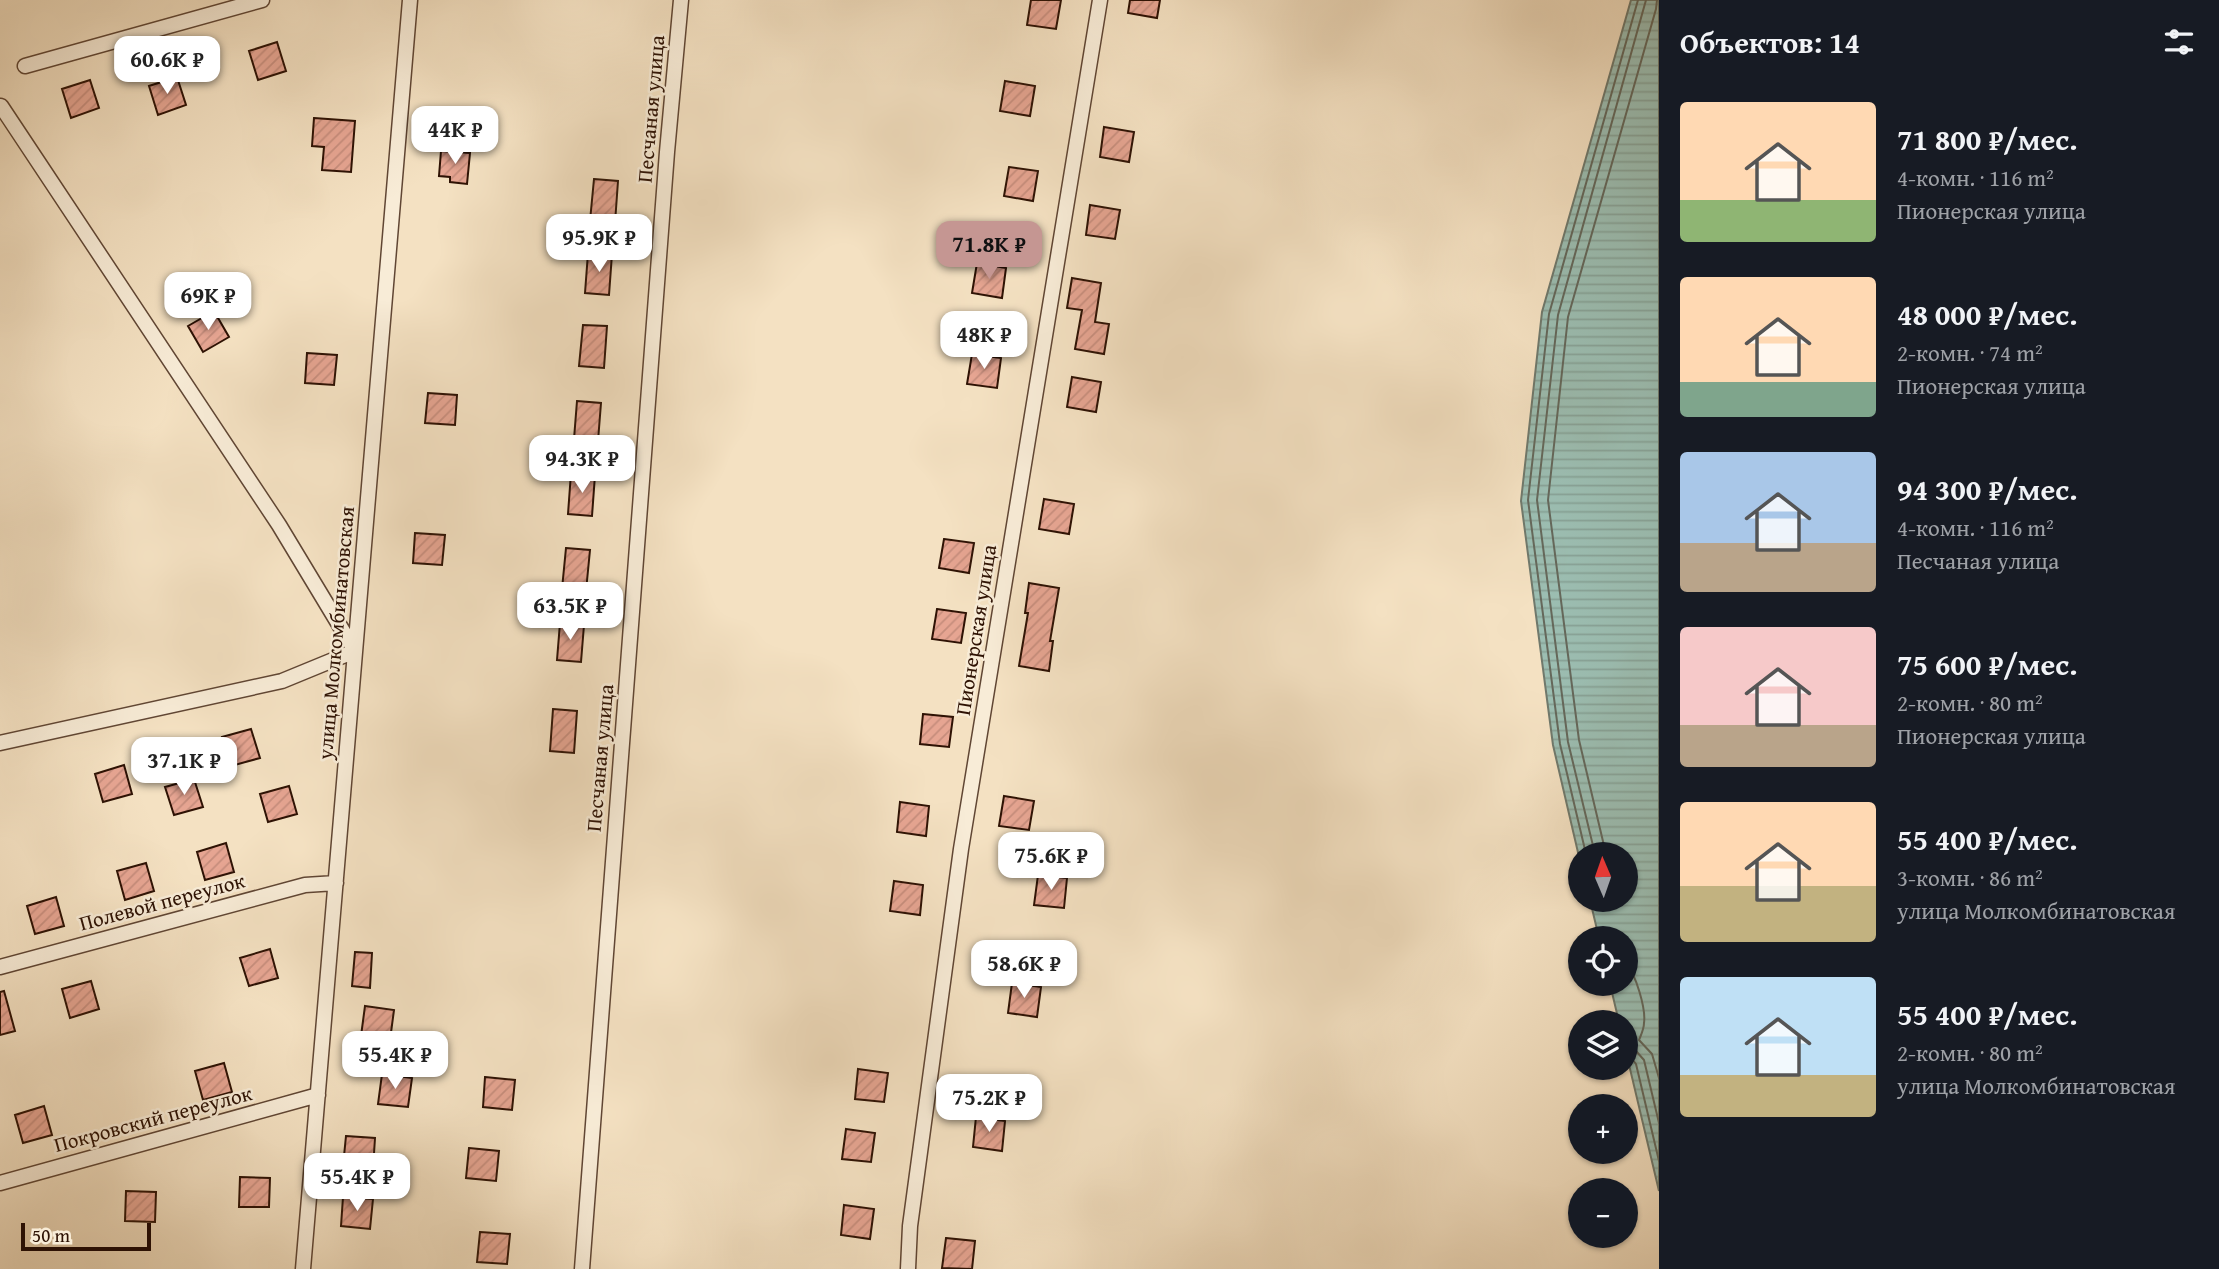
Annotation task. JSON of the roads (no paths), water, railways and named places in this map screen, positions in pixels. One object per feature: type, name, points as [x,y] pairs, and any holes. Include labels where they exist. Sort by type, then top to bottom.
[{"type":"street","points":[[25,66],[262,0]]},
{"type":"street","name":"улица Молкомбинатовская","points":[[303,1269],[410,0]]},
{"type":"street","name":"Песчаная улица","points":[[582,1269],[667,152],[681,0]]},
{"type":"street","name":"Пионерская улица","points":[[908,1269],[910,1226],[961,849],[1100,0]]},
{"type":"street","points":[[0,743],[282,681],[355,651],[279,525],[1,106]]},
{"type":"street","name":"Полевой переулок","points":[[0,967],[305,886],[336,883]]},
{"type":"street","name":"Покровский переулок","points":[[0,1183],[318,1095]]},
{"type":"water","points":[[1631,0],[1659,0],[1659,1191],[1633,1080],[1638,1080],[1638,1010],[1616,1010],[1613,996],[1638,996],[1638,926],[1596,926],[1593,912],[1638,912],[1638,842],[1576,842],[1553,745],[1521,501],[1542,312]]}]
